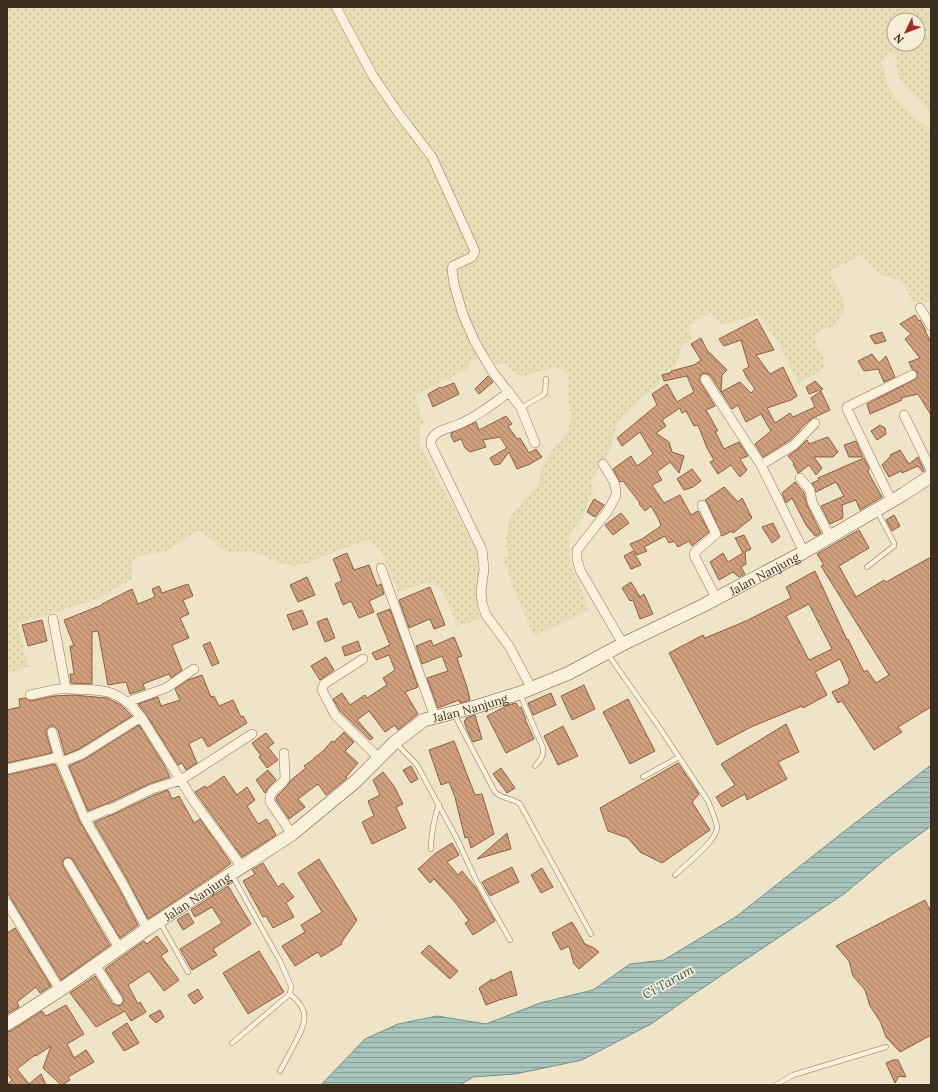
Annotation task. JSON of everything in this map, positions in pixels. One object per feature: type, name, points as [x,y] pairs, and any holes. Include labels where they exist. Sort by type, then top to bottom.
[{"type":"main road","name":"Jalan Nanjung","points":[[7,1024],[60,990],[159,921],[292,834],[356,781],[395,742],[424,720],[475,707],[526,691],[569,673],[623,644],[671,622],[804,552],[931,476]]},
{"type":"street","points":[[336,7],[373,76],[399,114],[432,157],[475,251],[472,257],[453,266],[452,269],[454,284],[463,315],[475,342],[492,371],[521,408],[535,443]]},
{"type":"street","points":[[920,308],[931,326]]},
{"type":"street","points":[[891,500],[847,407],[912,375]]},
{"type":"street","points":[[705,379],[761,465],[804,552]]},
{"type":"street","points":[[509,392],[474,417],[457,426],[437,432],[431,440],[431,445],[482,550],[484,569],[481,591],[482,603],[486,615],[509,646],[526,691]]},
{"type":"street","points":[[904,415],[931,470]]},
{"type":"street","points":[[761,465],[794,445],[814,423]]},
{"type":"street","points":[[603,464],[614,482],[616,496],[607,512],[577,550],[577,559],[580,570],[623,644]]},
{"type":"street","points":[[800,478],[810,490],[812,502],[830,536]]},
{"type":"street","points":[[702,505],[716,534],[694,553],[716,598]]},
{"type":"street","points":[[381,568],[436,717]]},
{"type":"street","points":[[53,620],[66,689]]},
{"type":"street","points":[[363,659],[324,684],[322,690],[335,715],[379,758]]},
{"type":"street","points":[[127,702],[166,688],[194,669]]},
{"type":"street","points":[[30,695],[66,689],[96,689],[110,692],[132,706],[141,717],[237,870]]},
{"type":"street","points":[[7,769],[82,754],[141,717]]},
{"type":"street","points":[[52,732],[85,819],[124,884],[147,929]]},
{"type":"street","points":[[85,819],[108,809],[109,810],[152,789],[181,780],[252,734]]},
{"type":"street","points":[[284,753],[285,779],[273,790],[269,798],[270,802],[292,834]]},
{"type":"street","points":[[68,862],[120,949]]},
{"type":"street","points":[[7,903],[60,990]]},
{"type":"street","points":[[95,966],[118,1000]]},
{"type":"lane","points":[[521,408],[545,393],[546,379]]},
{"type":"lane","points":[[867,567],[894,546],[894,543],[876,510]]},
{"type":"lane","points":[[607,653],[708,801],[717,828],[712,840],[675,875]]},
{"type":"lane","points":[[526,691],[544,754],[535,766]]},
{"type":"lane","points":[[453,713],[495,792],[500,797],[511,799],[520,804],[591,934]]},
{"type":"lane","points":[[395,742],[417,765],[457,838],[476,880],[510,940]]},
{"type":"lane","points":[[643,777],[679,757]]},
{"type":"lane","points":[[431,849],[434,818],[439,804]]},
{"type":"lane","points":[[232,1043],[290,994],[291,986],[237,870]]},
{"type":"lane","points":[[159,921],[188,972]]},
{"type":"lane","points":[[280,1071],[304,1026],[304,1013],[290,994]]},
{"type":"lane","points":[[776,1085],[793,1075],[886,1047]]},
{"type":"shaded area","points":[[7,7],[931,7],[931,113],[904,85],[899,77],[896,55],[893,53],[888,53],[881,63],[885,71],[886,85],[905,108],[928,128],[931,133],[931,301],[924,303],[912,301],[905,287],[899,281],[892,277],[883,276],[862,255],[830,271],[833,281],[840,290],[845,307],[844,312],[832,327],[822,330],[815,335],[816,344],[823,356],[825,367],[799,384],[779,344],[759,315],[721,325],[711,312],[690,325],[691,339],[684,343],[681,347],[676,365],[661,375],[660,383],[629,409],[619,420],[609,452],[592,479],[593,493],[590,496],[583,516],[570,535],[570,563],[584,596],[588,610],[534,636],[502,559],[509,556],[506,547],[506,537],[512,515],[539,484],[544,462],[569,431],[571,418],[568,394],[568,375],[562,369],[558,368],[521,377],[505,363],[495,365],[490,355],[471,361],[468,369],[416,395],[423,423],[419,431],[421,447],[478,555],[476,591],[480,619],[457,626],[445,596],[440,589],[429,582],[398,592],[389,568],[378,547],[371,541],[362,541],[318,558],[310,563],[292,566],[278,563],[265,556],[250,551],[225,552],[202,531],[197,531],[168,550],[159,553],[147,554],[132,560],[132,579],[95,600],[18,623],[22,644],[29,666],[7,674]]},
{"type":"water","name":"Ci Tarum","points":[[931,765],[931,826],[886,859],[844,894],[651,1024],[582,1060],[515,1074],[473,1077],[460,1085],[321,1085],[365,1039],[398,1024],[437,1016],[486,1024],[540,1003],[593,990],[630,964],[664,960],[737,916]]},
{"type":"building","points":[[915,315],[919,321],[920,320],[931,342],[931,415],[918,394],[901,398],[902,400],[870,414],[867,404],[917,378],[917,372],[912,369],[909,362],[920,358],[905,339],[911,334],[900,324]]},
{"type":"building","points":[[757,319],[774,350],[756,355],[770,374],[783,367],[797,396],[791,400],[767,408],[775,423],[790,413],[793,417],[815,407],[811,398],[821,391],[830,410],[811,419],[790,440],[763,457],[755,444],[771,431],[761,414],[746,422],[738,405],[732,409],[721,392],[740,382],[751,393],[755,389],[743,370],[749,367],[741,340],[724,346],[719,339]]},
{"type":"building","points":[[882,332],[886,341],[875,344],[870,336]]},
{"type":"building","points":[[701,338],[707,350],[727,370],[722,375],[721,392],[710,375],[705,373],[701,374],[700,382],[715,406],[706,410],[718,431],[715,431],[724,449],[739,442],[748,456],[740,459],[747,470],[740,477],[731,465],[718,474],[710,462],[714,460],[707,448],[698,425],[694,426],[686,411],[682,413],[680,408],[662,420],[666,426],[656,433],[669,442],[672,452],[684,456],[679,473],[670,462],[657,472],[662,480],[652,485],[664,503],[680,495],[691,515],[698,511],[709,532],[692,546],[689,541],[678,547],[674,541],[669,543],[665,536],[644,547],[647,551],[637,555],[630,544],[642,539],[661,526],[651,506],[645,511],[623,481],[620,482],[613,469],[631,456],[637,466],[653,454],[640,432],[622,446],[617,438],[657,405],[652,394],[667,384],[677,402],[694,392],[687,376],[664,381],[662,375],[694,365],[701,360],[691,344]]},
{"type":"building","points":[[872,354],[879,363],[886,356],[895,377],[884,382],[878,369],[864,371],[858,361]]},
{"type":"building","points":[[488,376],[493,382],[479,394],[475,389]]},
{"type":"building","points":[[815,381],[823,389],[809,394],[806,387]]},
{"type":"building","points":[[454,383],[459,394],[433,407],[428,394],[440,387],[441,388]]},
{"type":"building","points":[[506,416],[512,424],[508,426],[517,439],[520,438],[529,453],[536,449],[542,457],[517,469],[509,452],[500,464],[494,465],[490,458],[507,448],[500,437],[483,440],[486,447],[470,452],[465,448],[461,439],[454,442],[451,436],[451,433],[476,422],[479,430]]},
{"type":"building","points":[[880,425],[885,428],[886,434],[877,440],[871,431]]},
{"type":"building","points":[[828,437],[838,452],[833,457],[814,457],[822,468],[816,475],[809,465],[798,473],[793,464],[794,463],[788,456],[807,440],[809,444]]},
{"type":"building","points":[[856,441],[863,457],[849,457],[844,445]]},
{"type":"building","points":[[900,450],[909,464],[918,457],[924,470],[923,472],[918,466],[902,473],[901,471],[889,477],[882,465],[891,456],[890,455]]},
{"type":"building","points":[[864,458],[869,468],[868,472],[882,497],[860,510],[856,500],[842,505],[843,518],[830,524],[821,506],[844,496],[836,482],[816,492],[812,483],[819,480],[818,478]]},
{"type":"building","points":[[692,469],[701,481],[693,487],[684,490],[677,479]]},
{"type":"building","points":[[795,482],[804,493],[807,505],[821,533],[815,536],[806,525],[792,498],[786,503],[782,493]]},
{"type":"building","points":[[724,487],[738,502],[742,498],[752,518],[733,533],[732,531],[722,536],[705,500]]},
{"type":"building","points":[[594,499],[604,505],[595,517],[587,512]]},
{"type":"building","points":[[621,513],[629,523],[613,535],[605,525]]},
{"type":"building","points":[[894,515],[900,526],[892,531],[886,520]]},
{"type":"building","points":[[773,523],[780,537],[772,543],[762,527]]},
{"type":"building","points":[[859,530],[869,548],[839,566],[856,597],[884,580],[886,582],[931,557],[931,707],[898,727],[902,732],[874,750],[842,701],[838,703],[832,692],[849,684],[848,682],[850,681],[840,659],[815,672],[827,695],[803,708],[802,706],[751,727],[717,745],[669,653],[703,635],[705,638],[746,621],[791,598],[786,587],[815,571],[847,640],[848,639],[864,672],[867,670],[876,683],[889,675],[821,566],[824,565],[817,554]],"holes":[[[809,604],[832,649],[809,660],[786,616]]]},
{"type":"building","points":[[744,535],[751,549],[745,552],[746,564],[741,567],[745,574],[739,577],[733,572],[719,580],[710,562],[723,553],[728,562],[743,553],[735,538]]},
{"type":"building","points":[[633,551],[641,565],[631,569],[624,556]]},
{"type":"building","points":[[347,553],[354,570],[369,565],[377,586],[381,584],[384,594],[369,601],[374,612],[359,618],[351,601],[343,605],[335,584],[342,581],[333,559]]},
{"type":"building","points":[[307,577],[315,595],[298,602],[290,585]]},
{"type":"building","points":[[631,582],[640,597],[644,594],[653,614],[640,619],[633,600],[630,601],[622,588]]},
{"type":"building","points":[[188,584],[193,596],[183,600],[189,614],[180,618],[189,638],[172,645],[182,670],[171,678],[169,674],[143,684],[145,689],[130,694],[126,682],[108,685],[98,631],[92,632],[92,684],[71,683],[70,674],[74,674],[70,646],[74,646],[64,620],[102,605],[132,589],[138,604],[155,597],[152,589],[159,586],[162,593]]},
{"type":"building","points":[[430,587],[445,625],[434,629],[430,619],[409,628],[399,600]]},
{"type":"building","points":[[390,609],[418,687],[405,692],[418,714],[398,730],[395,725],[385,732],[369,711],[357,720],[373,738],[370,740],[340,711],[333,699],[342,693],[350,705],[365,695],[367,698],[387,685],[383,678],[395,670],[389,655],[376,660],[372,653],[390,645],[377,614]]},
{"type":"building","points":[[302,610],[308,624],[293,630],[287,615]]},
{"type":"building","points":[[327,618],[335,638],[325,642],[317,622]]},
{"type":"building","points":[[42,620],[47,641],[28,646],[22,625]]},
{"type":"building","points":[[454,637],[462,656],[457,658],[470,700],[460,703],[459,700],[438,708],[427,678],[448,671],[442,656],[422,664],[416,646],[431,640],[433,646]]},
{"type":"building","points":[[358,641],[361,650],[345,656],[342,647]]},
{"type":"building","points":[[210,642],[219,663],[212,666],[203,645]]},
{"type":"building","points":[[326,657],[334,670],[320,680],[311,666]]},
{"type":"building","points":[[202,675],[211,697],[214,696],[219,706],[233,700],[241,717],[243,716],[247,723],[208,747],[202,737],[190,743],[189,744],[197,763],[186,770],[182,763],[178,765],[146,714],[138,704],[158,697],[161,706],[180,700],[175,689],[188,680]]},
{"type":"building","points":[[584,685],[595,709],[572,720],[561,696]]},
{"type":"building","points":[[551,693],[556,705],[533,715],[528,703]]},
{"type":"building","points":[[73,695],[107,698],[121,705],[132,716],[79,749],[65,755],[58,730],[54,726],[50,726],[46,730],[46,733],[52,753],[7,763],[7,710],[20,707],[19,699],[25,698],[31,701],[54,696]]},
{"type":"building","points":[[628,699],[655,751],[630,764],[603,712]]},
{"type":"building","points":[[516,703],[519,708],[521,707],[534,739],[506,753],[487,716],[508,705]]},
{"type":"building","points":[[475,715],[482,739],[473,742],[464,721],[466,718]]},
{"type":"building","points":[[786,724],[799,752],[778,762],[787,779],[747,800],[745,794],[722,807],[716,797],[735,785],[721,764]]},
{"type":"building","points":[[139,725],[170,777],[149,784],[88,811],[69,766],[85,759]]},
{"type":"building","points":[[563,726],[578,756],[558,765],[544,736]]},
{"type":"building","points":[[344,732],[354,742],[345,751],[358,763],[346,777],[347,778],[326,795],[318,784],[298,799],[305,807],[289,819],[276,800],[277,796],[291,780],[306,768],[304,766]]},
{"type":"building","points":[[266,733],[274,743],[268,747],[278,760],[267,768],[259,757],[261,756],[252,743]]},
{"type":"building","points":[[454,741],[475,795],[482,794],[494,834],[471,848],[468,837],[465,838],[455,797],[449,782],[441,785],[429,750]]},
{"type":"building","points":[[678,763],[699,794],[692,802],[710,830],[662,863],[640,852],[628,838],[608,831],[600,808]]},
{"type":"building","points":[[55,764],[80,822],[118,887],[138,925],[120,938],[73,860],[68,857],[65,858],[62,863],[63,866],[110,945],[61,980],[7,892],[7,775]]},
{"type":"building","points":[[411,766],[418,779],[411,783],[403,770]]},
{"type":"building","points":[[501,768],[515,788],[507,793],[493,774]]},
{"type":"building","points":[[268,770],[276,780],[265,793],[256,780]]},
{"type":"building","points":[[383,772],[394,786],[403,804],[396,807],[406,828],[372,844],[362,822],[374,816],[368,801],[380,795],[373,780]]},
{"type":"building","points":[[224,776],[237,795],[247,787],[255,800],[247,806],[258,824],[267,819],[276,835],[242,857],[195,792],[205,786],[207,788]]},
{"type":"building","points":[[168,790],[172,799],[179,796],[194,823],[200,819],[231,863],[148,919],[94,822]]},
{"type":"building","points":[[507,833],[511,849],[477,859]]},
{"type":"building","points":[[452,843],[459,855],[447,862],[458,875],[462,871],[476,888],[495,921],[473,935],[465,923],[469,921],[455,902],[434,879],[430,883],[418,869],[436,853]]},
{"type":"building","points":[[319,859],[357,920],[341,943],[342,944],[321,957],[318,952],[295,966],[282,946],[305,932],[301,925],[322,912],[298,873]]},
{"type":"building","points":[[263,863],[278,887],[283,883],[294,897],[286,903],[294,917],[273,928],[266,916],[263,917],[243,881],[255,874],[252,870]]},
{"type":"building","points":[[512,867],[519,882],[490,896],[482,882]]},
{"type":"building","points":[[542,868],[553,887],[541,893],[531,875]]},
{"type":"building","points":[[228,886],[251,924],[213,949],[217,955],[192,970],[180,949],[222,923],[212,907],[195,917],[191,910]]},
{"type":"building","points":[[925,900],[931,912],[931,1035],[900,1052],[886,1037],[880,1021],[870,1006],[865,990],[853,976],[849,961],[836,946]]},
{"type":"building","points":[[188,913],[194,923],[183,930],[177,920]]},
{"type":"building","points":[[572,922],[585,944],[599,952],[579,969],[574,964],[569,946],[561,950],[552,933]]},
{"type":"building","points":[[15,928],[51,986],[40,993],[36,987],[17,1002],[19,1007],[7,1014],[7,933]]},
{"type":"building","points":[[157,936],[168,951],[161,956],[179,980],[164,991],[149,971],[128,985],[138,1004],[140,1002],[146,1012],[131,1021],[125,1011],[96,1027],[70,993],[95,976],[113,1004],[118,1006],[122,1005],[123,997],[105,969],[144,941],[147,944]]},
{"type":"building","points":[[429,945],[458,971],[450,979],[421,953]]},
{"type":"building","points":[[259,951],[284,992],[248,1014],[223,973]]},
{"type":"building","points":[[511,971],[517,995],[486,1005],[479,988],[492,979],[492,981]]},
{"type":"building","points":[[198,989],[203,998],[194,1004],[188,995]]},
{"type":"building","points":[[66,1005],[84,1034],[67,1044],[74,1058],[86,1050],[94,1062],[68,1077],[70,1080],[64,1085],[61,1085],[43,1068],[51,1046],[36,1056],[35,1055],[17,1069],[29,1084],[41,1074],[46,1085],[7,1085],[12,1080],[7,1073],[7,1032],[11,1031],[42,1011],[46,1016]]},
{"type":"building","points":[[160,1010],[164,1017],[156,1023],[149,1016]]},
{"type":"building","points":[[127,1023],[139,1043],[124,1051],[112,1033]]},
{"type":"building","points":[[893,1060],[898,1060],[906,1077],[899,1076],[895,1083],[886,1063]]}]
